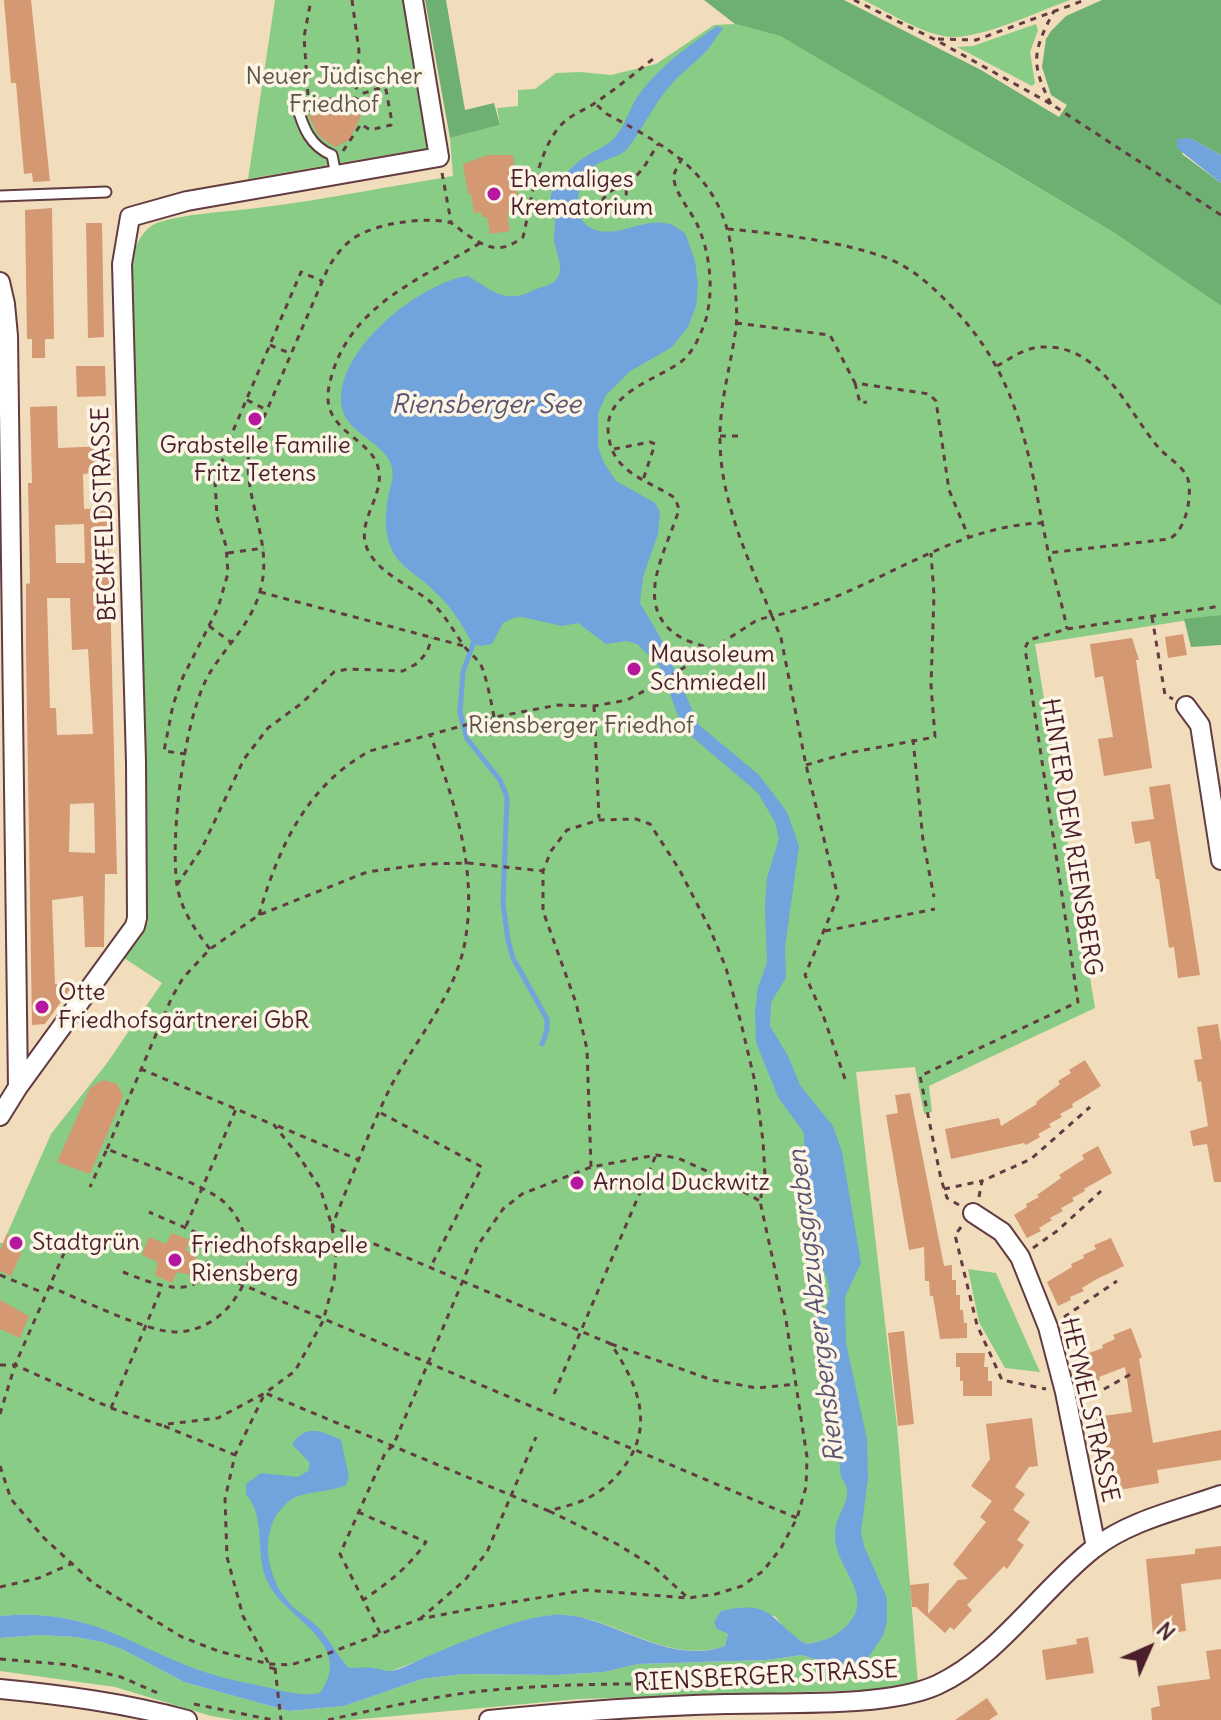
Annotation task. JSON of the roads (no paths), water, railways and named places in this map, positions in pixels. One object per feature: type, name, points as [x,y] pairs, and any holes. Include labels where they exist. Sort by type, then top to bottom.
[{"type":"street","name":"BECKFELDSTRASSE","points":[[18,1087],[135,926],[137,918],[136,762],[122,264],[130,217],[187,201],[439,157],[413,0]]},
{"type":"street","points":[[0,282],[8,336],[5,461],[18,1087],[0,1116]]},
{"type":"street","points":[[1186,706],[1200,725],[1221,860]]},
{"type":"street","name":"HEYMELSTRASSE","points":[[973,1213],[1002,1232],[1020,1257],[1048,1327],[1065,1392],[1096,1547]]},
{"type":"street","name":"RIENSBERGER STRASSE","points":[[489,1720],[871,1700],[918,1692],[960,1673],[1096,1547],[1124,1530],[1221,1495]]},
{"type":"street","points":[[0,1689],[62,1694],[147,1709],[187,1711]]},
{"type":"lane","points":[[336,175],[332,155],[314,143],[304,128],[297,106],[354,103]]},
{"type":"lane","points":[[0,196],[106,192]]},
{"type":"water","name":"Riensberger See","points":[[717,26],[723,28],[709,48],[669,87],[628,148],[591,169],[579,191],[580,216],[591,228],[610,232],[659,222],[685,233],[695,261],[698,285],[696,306],[688,327],[672,347],[629,372],[606,395],[598,413],[598,447],[616,481],[655,503],[660,512],[658,534],[643,577],[640,603],[660,637],[699,725],[759,775],[787,812],[799,846],[785,947],[786,978],[771,1002],[770,1026],[788,1056],[800,1085],[833,1126],[842,1152],[861,1263],[845,1297],[846,1343],[867,1439],[868,1478],[861,1532],[887,1598],[887,1622],[883,1636],[867,1659],[848,1667],[838,1667],[802,1655],[767,1660],[638,1664],[604,1672],[556,1675],[462,1674],[422,1679],[344,1706],[289,1711],[184,1682],[122,1649],[102,1642],[40,1635],[0,1638],[0,1616],[54,1616],[98,1627],[217,1676],[293,1693],[320,1693],[329,1675],[330,1660],[314,1633],[268,1583],[256,1514],[246,1494],[246,1484],[261,1473],[298,1477],[308,1471],[310,1463],[292,1444],[309,1431],[341,1440],[349,1477],[346,1485],[297,1497],[281,1508],[270,1533],[269,1560],[278,1587],[286,1599],[319,1628],[349,1668],[396,1670],[491,1631],[553,1615],[594,1621],[658,1645],[702,1651],[725,1646],[728,1634],[717,1629],[714,1622],[721,1611],[738,1608],[761,1610],[806,1644],[835,1635],[850,1622],[856,1611],[856,1590],[836,1546],[836,1526],[847,1492],[841,1477],[832,1399],[814,1330],[816,1319],[826,1308],[830,1292],[814,1251],[806,1207],[804,1133],[778,1097],[756,1042],[758,987],[767,963],[767,878],[779,839],[775,822],[758,793],[683,729],[660,667],[637,644],[627,641],[606,644],[578,623],[562,626],[522,617],[503,623],[492,644],[473,644],[445,602],[393,552],[386,523],[392,468],[382,451],[352,425],[342,408],[342,387],[350,365],[364,344],[404,306],[427,291],[468,276],[492,291],[515,296],[556,280],[560,265],[550,200],[554,188],[576,164],[615,137],[636,99],[663,68]]},
{"type":"water","points":[[1190,138],[1221,155],[1221,183],[1177,148],[1177,139]]},
{"type":"waterway","points":[[473,644],[463,672],[460,712],[467,739],[500,780],[507,797],[503,903],[508,940],[513,958],[547,1019],[542,1044]]},
{"type":"place","name":"Ehemaliges Krematorium","points":[[494,194]]},
{"type":"place","name":"Grabstelle Familie Fritz Tetens","points":[[255,419]]},
{"type":"place","name":"Mausoleum Schmiedell","points":[[634,669]]},
{"type":"place","name":"Otte Friedhofsgärtnerei GbR","points":[[42,1007]]},
{"type":"place","name":"Arnold Duckwitz","points":[[577,1183]]},
{"type":"place","name":"Stadtgrün","points":[[16,1243]]},
{"type":"place","name":"Friedhofskapelle Riensberg","points":[[175,1260]]},
{"type":"park label","name":"Neuer Jüdischer Friedhof","points":[[334,91]]},
{"type":"park label","name":"Riensberger Friedhof","points":[[581,726]]},
{"type":"water label","name":"Riensberger Abzugsgraben","points":[[817,1306]]}]
